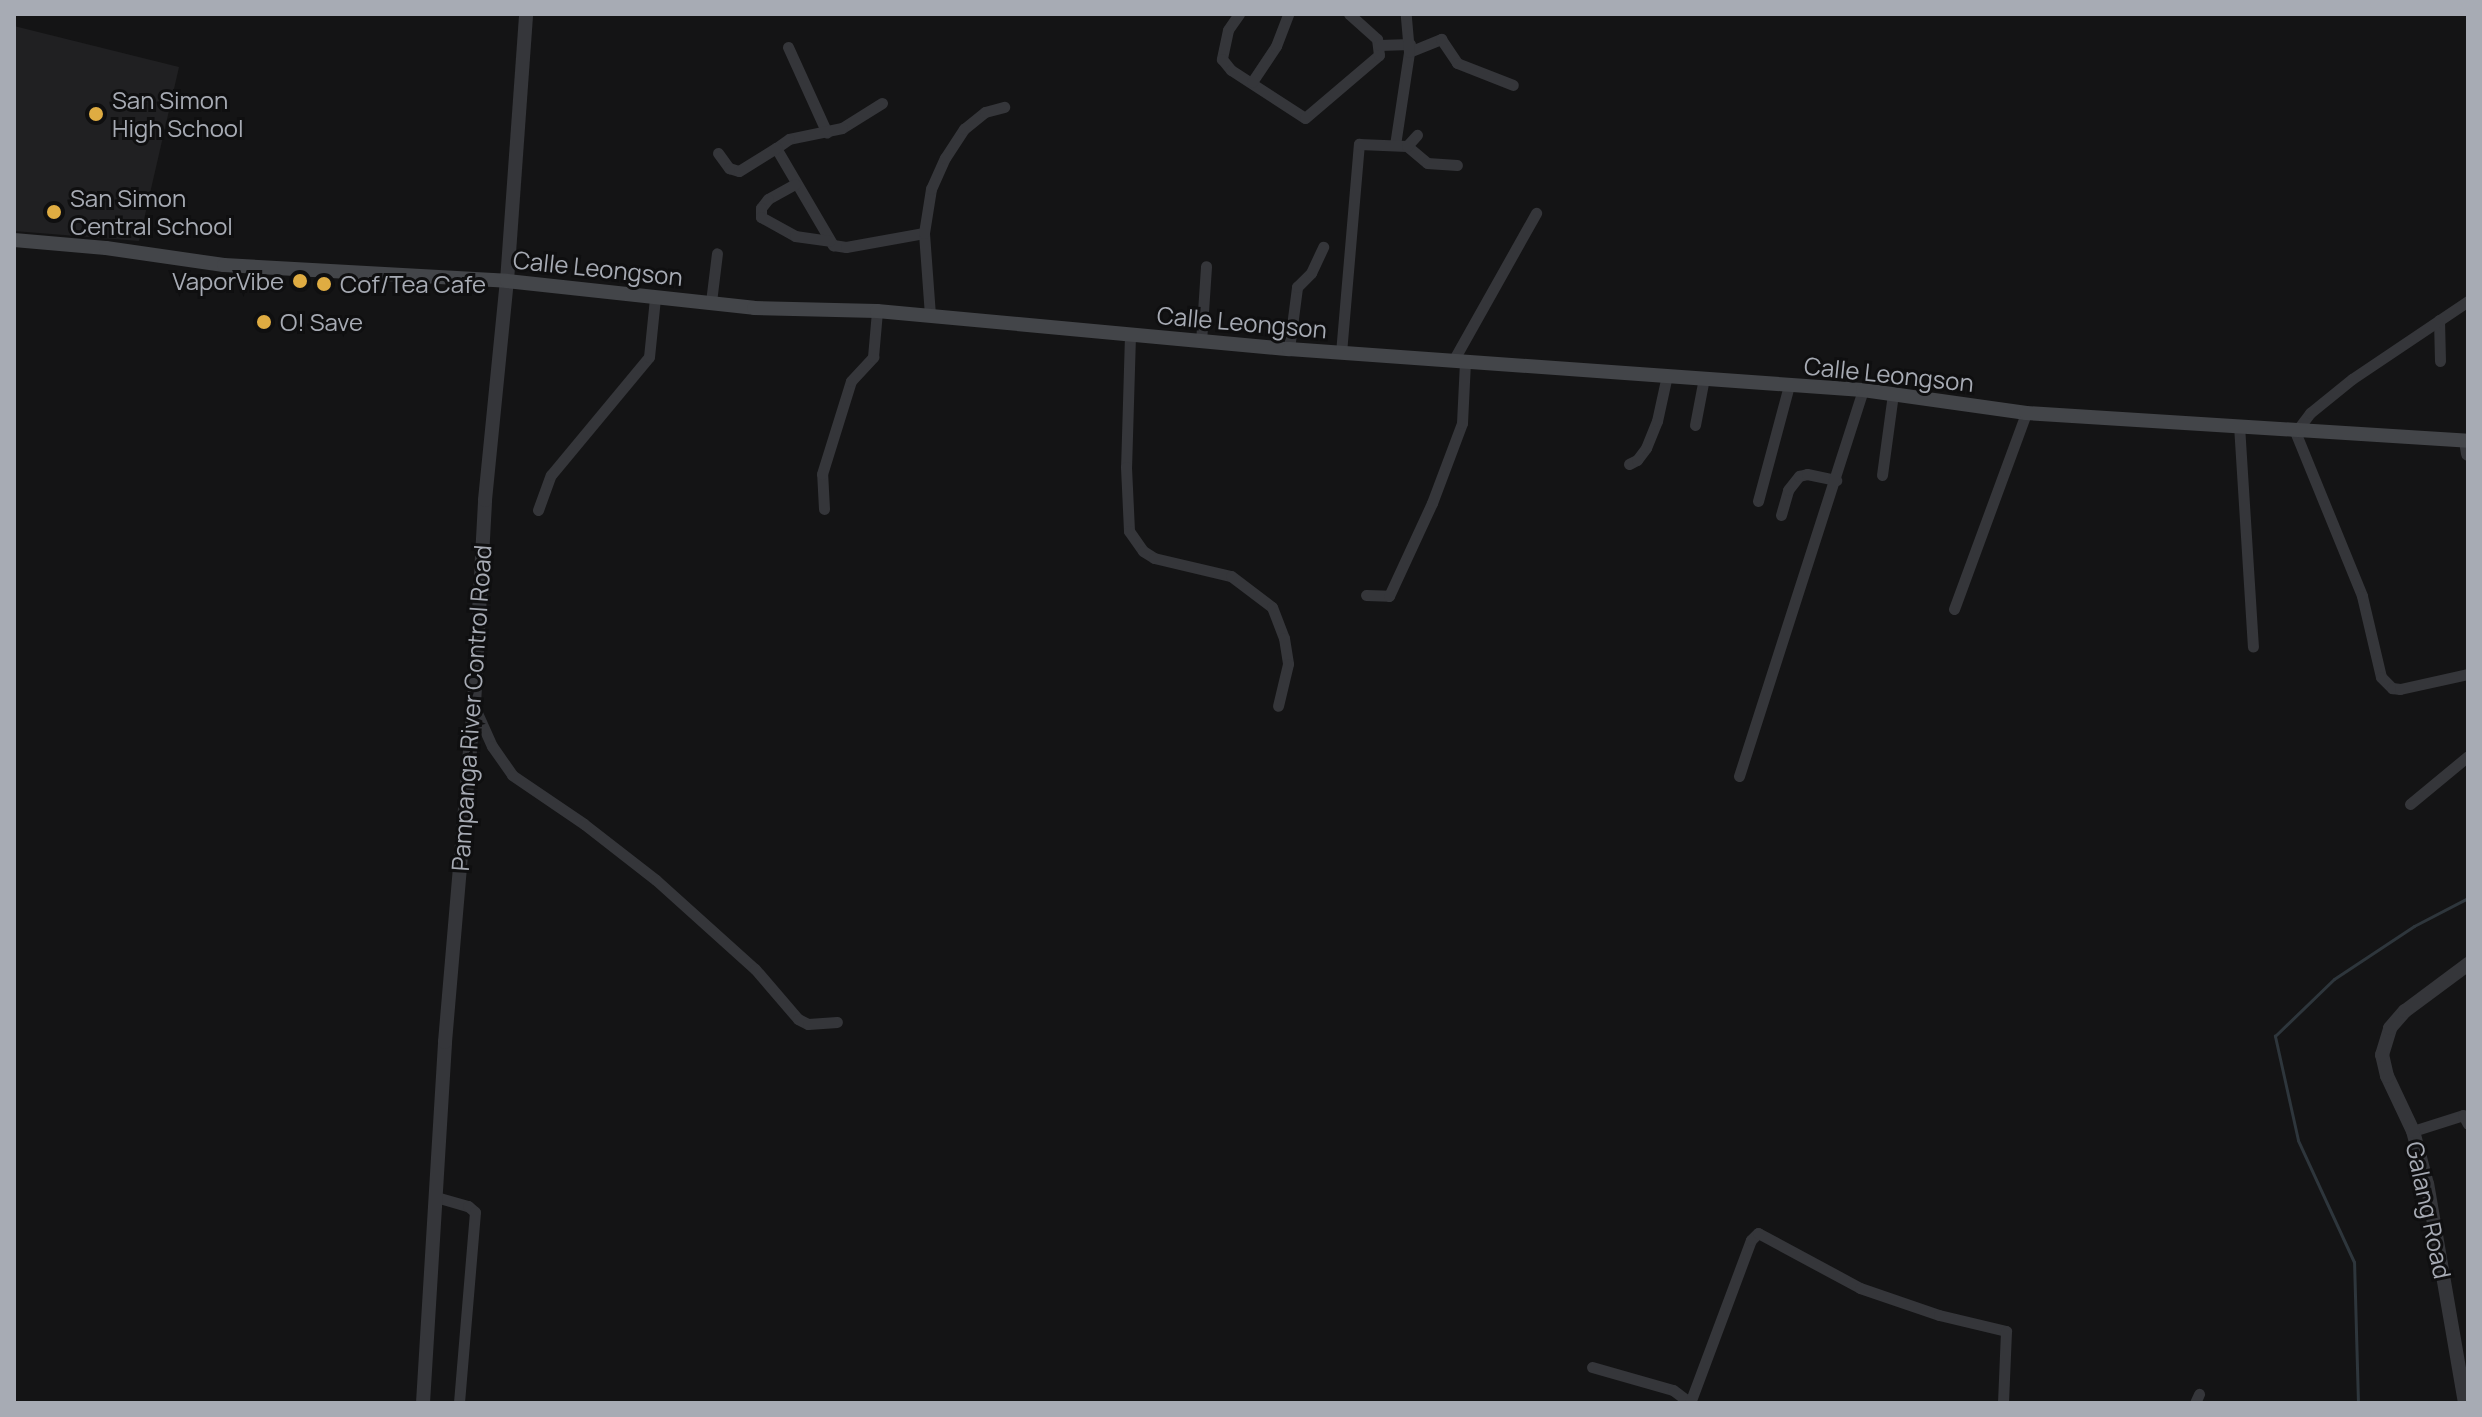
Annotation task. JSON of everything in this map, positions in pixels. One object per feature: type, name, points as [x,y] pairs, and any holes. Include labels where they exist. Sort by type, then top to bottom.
[{"type":"main road","name":"Calle Leongson","points":[[14,240],[106,248],[224,265],[507,281],[754,308],[877,311],[1201,342],[1863,390],[2026,413],[2296,429],[2467,446]]},
{"type":"street","name":"Pampanga River Control Road","points":[[423,1403],[451,963],[474,705],[485,500],[507,281],[526,14]]},
{"type":"street","points":[[1239,14],[1228,30],[1222,59],[1231,70],[1305,118],[1377,58],[1379,45],[1369,31],[1349,14]]},
{"type":"street","points":[[1252,82],[1276,46],[1288,14]]},
{"type":"street","points":[[1401,146],[1409,48],[1406,14]]},
{"type":"street","points":[[1379,45],[1409,48],[1441,39],[1457,63],[1513,85]]},
{"type":"street","points":[[788,47],[827,133]]},
{"type":"street","points":[[718,153],[729,168],[739,171],[789,139],[842,128],[882,103]]},
{"type":"street","points":[[930,315],[924,233],[931,189],[952,145],[972,121],[985,112],[1004,107]]},
{"type":"street","points":[[1401,146],[1417,135]]},
{"type":"street","points":[[1341,353],[1359,144],[1401,146],[1427,163],[1457,165]]},
{"type":"street","points":[[776,148],[830,241]]},
{"type":"street","points":[[795,184],[764,202],[761,217],[795,236],[830,241],[846,247],[924,233]]},
{"type":"street","points":[[1366,595],[1389,596],[1438,488],[1462,423],[1459,362],[1536,213]]},
{"type":"street","points":[[1289,349],[1297,287],[1311,273],[1323,247]]},
{"type":"street","points":[[711,302],[717,253]]},
{"type":"street","points":[[1201,342],[1206,266]]},
{"type":"street","points":[[538,510],[551,475],[649,357],[655,298]]},
{"type":"street","points":[[2468,301],[2352,379],[2310,413],[2296,429],[2362,596],[2386,684],[2400,689],[2468,674]]},
{"type":"street","points":[[824,509],[822,474],[851,381],[873,357],[877,311]]},
{"type":"street","points":[[2439,320],[2440,361]]},
{"type":"street","points":[[1130,335],[1129,531],[1143,551],[1154,558],[1231,576],[1272,607],[1284,638],[1288,664],[1278,706]]},
{"type":"street","points":[[1629,464],[1642,455],[1652,434],[1667,375]]},
{"type":"street","points":[[1695,425],[1704,378]]},
{"type":"street","points":[[1758,501],[1789,385]]},
{"type":"street","points":[[1739,776],[1863,390]]},
{"type":"street","points":[[1882,475],[1893,394]]},
{"type":"street","points":[[1954,609],[2026,413]]},
{"type":"street","points":[[2239,425],[2253,647]]},
{"type":"street","points":[[1781,515],[1788,490],[1799,476],[1807,474],[1836,480]]},
{"type":"street","points":[[474,705],[492,746],[512,775],[584,824],[656,880],[755,969],[798,1019],[808,1024],[837,1022]]},
{"type":"street","points":[[2410,804],[2468,756]]},
{"type":"street","name":"Galang Road","points":[[2465,1403],[2427,1184],[2413,1131],[2387,1076],[2382,1055],[2390,1028],[2418,998],[2468,964]]},
{"type":"street","points":[[2413,1131],[2463,1115],[2468,1124]]},
{"type":"street","points":[[436,1197],[468,1206],[475,1212],[459,1403]]},
{"type":"street","points":[[1592,1367],[1673,1390],[1690,1403],[1751,1240],[1758,1233],[1860,1288],[1939,1315],[2006,1331],[2003,1403]]},
{"type":"shaded area","name":"San Simon High School","points":[[14,26],[179,67],[139,241],[14,231]]},
{"type":"waterway","points":[[2358,1403],[2354,1262],[2298,1140],[2275,1036],[2334,979],[2414,926],[2468,898]]},
{"type":"place","name":"San Simon High School","points":[[96,114]]},
{"type":"place","name":"San Simon Central School","points":[[54,212]]},
{"type":"place","name":"VaporVibe","points":[[300,281]]},
{"type":"place","name":"Cof/Tea Cafe","points":[[324,284]]},
{"type":"place","name":"O! Save","points":[[264,322]]}]
